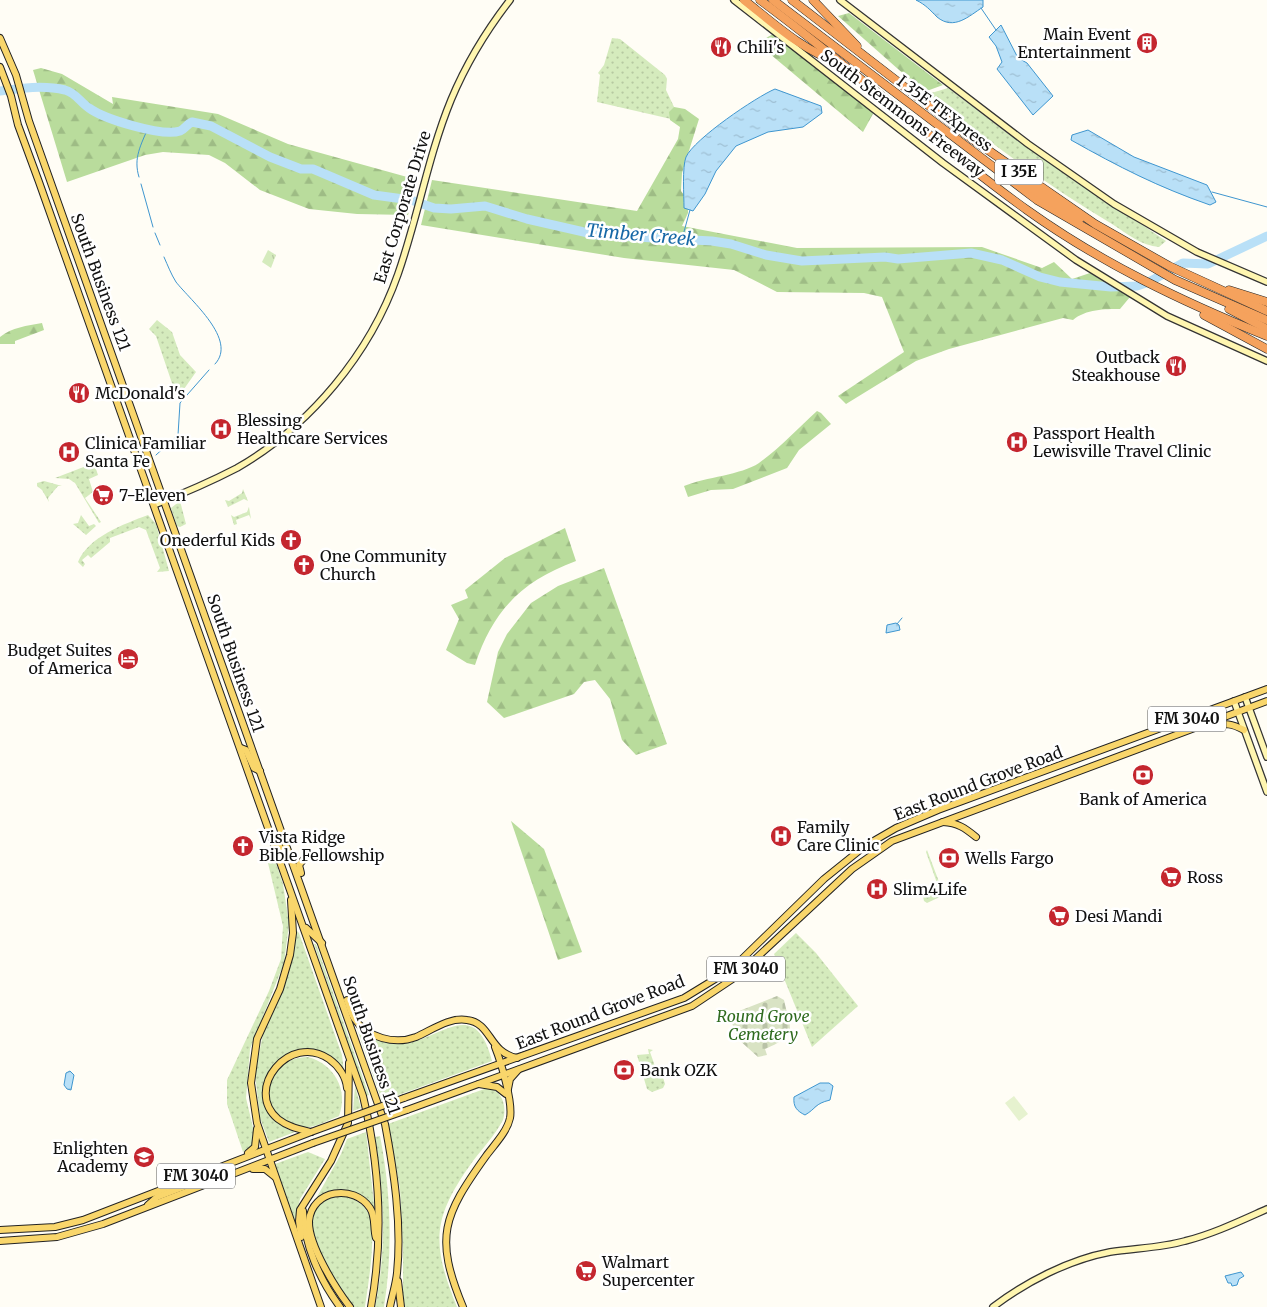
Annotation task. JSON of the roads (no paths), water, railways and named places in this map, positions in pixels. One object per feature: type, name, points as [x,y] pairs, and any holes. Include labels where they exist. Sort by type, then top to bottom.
[{"type":"highway","points":[[744,0],[783,31],[827,59],[845,65]]},
{"type":"highway","name":"South Stemmons Freeway","points":[[760,0],[845,65],[955,157],[1028,211],[1103,258],[1165,293],[1267,336]]},
{"type":"highway","name":"I 35E TEXpress","points":[[773,0],[1037,200],[1175,280],[1267,320]]},
{"type":"highway","name":"South Stemmons Freeway","points":[[792,0],[914,96],[979,144],[1128,244],[1198,281],[1267,311]]},
{"type":"highway","points":[[813,0],[873,64]]},
{"type":"highway","points":[[962,144],[1082,221],[1128,244]]},
{"type":"highway","points":[[1175,280],[1267,330]]},
{"type":"highway","points":[[1198,281],[1267,302]]},
{"type":"highway","points":[[1165,293],[1267,349]]},
{"type":"main road","name":"East Corporate Drive","points":[[154,505],[237,467],[285,434],[321,401],[361,349],[384,308],[398,275],[448,108],[466,66],[510,0]]},
{"type":"main road","name":"South Stemmons Freeway","points":[[734,0],[878,113],[1076,260],[1167,316],[1267,361]]},
{"type":"main road","points":[[840,0],[1076,178],[1165,235],[1218,262],[1267,282]]},
{"type":"main road","name":"South Business 121","points":[[0,38],[6,56],[16,75],[29,121],[385,1124],[395,1178],[398,1243],[397,1274],[390,1307]]},
{"type":"main road","name":"South Business 121","points":[[0,67],[12,96],[18,124],[364,1096],[374,1145],[379,1190],[379,1241],[371,1307]]},
{"type":"main road","points":[[196,624],[207,620]]},
{"type":"main road","name":"East Round Grove Road","points":[[311,1132],[660,1007],[710,983],[742,959],[837,868],[883,835],[914,820],[1267,689]]},
{"type":"main road","points":[[1245,697],[1267,757]]},
{"type":"main road","points":[[1234,701],[1267,791]]},
{"type":"main road","name":"East Round Grove Road","points":[[270,1160],[692,1006],[737,976],[862,861],[892,841],[1267,701]]},
{"type":"main road","points":[[1198,726],[1210,728],[1229,723],[1244,730]]},
{"type":"main road","points":[[241,748],[246,750],[254,768],[260,771]]},
{"type":"main road","points":[[1091,754],[1095,765]]},
{"type":"main road","points":[[939,822],[954,823],[976,837]]},
{"type":"main road","points":[[273,839],[293,862]]},
{"type":"main road","points":[[301,884],[303,877],[299,865],[305,858]]},
{"type":"main road","points":[[235,1161],[255,1147],[257,1141],[257,1123],[251,1083],[256,1043],[287,970],[294,920],[287,879]]},
{"type":"main road","points":[[304,925],[316,940],[322,943],[355,1019],[368,1032],[385,1039],[405,1040],[451,1021],[468,1020],[486,1030],[493,1043],[508,1098],[510,1112],[508,1125],[458,1196],[444,1235],[448,1265],[463,1307]]},
{"type":"main road","points":[[493,1043],[503,1054],[518,1058]]},
{"type":"main road","points":[[311,1132],[293,1127],[281,1121],[271,1111],[267,1099],[267,1086],[272,1073],[278,1064],[289,1056],[298,1053],[314,1053],[333,1062],[345,1080],[349,1114]]},
{"type":"main road","points":[[313,1282],[314,1275],[304,1249],[298,1221],[304,1202],[330,1161],[345,1131],[349,1114],[349,1054]]},
{"type":"main road","points":[[508,1098],[510,1080],[521,1068]]},
{"type":"main road","points":[[470,1086],[479,1084],[497,1086],[508,1098]]},
{"type":"main road","points":[[257,1123],[321,1307]]},
{"type":"main road","name":"FM 3040","points":[[0,1230],[55,1227],[83,1220],[311,1132]]},
{"type":"main road","name":"FM 3040","points":[[0,1241],[57,1237],[103,1224],[270,1160]]},
{"type":"main road","points":[[240,1172],[265,1169],[277,1178]]},
{"type":"main road","points":[[143,1209],[157,1197],[209,1177],[210,1171]]},
{"type":"main road","points":[[350,1307],[337,1290],[319,1256],[310,1229],[311,1213],[317,1203],[330,1194],[351,1193],[369,1207],[374,1217],[375,1236],[379,1241]]},
{"type":"main road","points":[[304,1202],[305,1230],[314,1258],[331,1295],[340,1307]]},
{"type":"main road","points":[[993,1307],[1036,1280],[1081,1260],[1108,1253],[1185,1241],[1224,1228],[1267,1209]]},
{"type":"main road","points":[[397,1274],[401,1307]]},
{"type":"water","points":[[916,0],[983,0],[983,7],[961,21],[949,23],[937,17]]},
{"type":"water","points":[[1001,25],[1018,58],[1027,63],[1053,96],[1033,115],[997,69],[1002,62],[996,46],[989,37]]},
{"type":"water","points":[[775,89],[821,106],[822,113],[803,127],[768,132],[736,146],[716,171],[705,194],[693,211],[684,208],[684,168],[686,157],[691,149],[726,119],[754,100]]},
{"type":"water","points":[[1088,130],[1134,157],[1207,185],[1216,202],[1210,205],[1156,184],[1071,140],[1072,135]]},
{"type":"water","points":[[896,623],[899,625],[900,630],[886,633],[887,625]]},
{"type":"water","points":[[70,1071],[74,1075],[71,1090],[67,1089],[64,1085],[66,1073]]},
{"type":"water","points":[[820,1083],[829,1083],[833,1086],[830,1100],[818,1105],[805,1115],[796,1108],[794,1097]]},
{"type":"water","points":[[1241,1272],[1244,1276],[1239,1279],[1237,1285],[1232,1286],[1231,1283],[1228,1283],[1225,1276]]},
{"type":"waterway","points":[[981,8],[996,30]]},
{"type":"waterway","name":"Timber Creek","points":[[0,91],[41,87],[65,90],[72,93],[96,112],[120,122],[147,129],[180,131],[192,122],[211,126],[270,157],[301,169],[313,169],[374,195],[411,200],[434,208],[451,209],[485,206],[527,219],[597,235],[712,241],[731,244],[766,255],[802,261],[885,257],[898,259],[971,253],[1002,260],[1040,277],[1060,282],[1111,287],[1137,286],[1149,282],[1183,263],[1208,264],[1267,236]]},
{"type":"waterway","points":[[139,177],[137,158],[148,128]]},
{"type":"waterway","points":[[141,184],[153,227]]},
{"type":"waterway","points":[[1212,192],[1267,207]]},
{"type":"waterway","points":[[682,239],[690,210]]},
{"type":"waterway","points":[[155,233],[160,245]]},
{"type":"waterway","points":[[164,257],[176,282],[210,321],[217,333],[221,344],[221,354],[215,364]]},
{"type":"waterway","points":[[156,455],[178,435],[180,403],[209,370]]},
{"type":"waterway","points":[[897,624],[902,618]]},
{"type":"place","name":"Main Event Entertainment","points":[[1147,43]]},
{"type":"place","name":"Chili's","points":[[721,47]]},
{"type":"place","name":"Outback Steakhouse","points":[[1176,366]]},
{"type":"place","name":"McDonald's","points":[[79,393]]},
{"type":"place","name":"Blessing Healthcare Services","points":[[221,429]]},
{"type":"place","name":"Passport Health Lewisville Travel Clinic","points":[[1017,442]]},
{"type":"place","name":"Clinica Familiar Santa Fe","points":[[69,452]]},
{"type":"place","name":"7-Eleven","points":[[103,495]]},
{"type":"place","name":"Onederful Kids","points":[[291,540]]},
{"type":"place","name":"One Community Church","points":[[304,565]]},
{"type":"place","name":"Budget Suites of America","points":[[128,659]]},
{"type":"place","name":"Bank of America","points":[[1143,775]]},
{"type":"place","name":"Family Care Clinic","points":[[781,836]]},
{"type":"place","name":"Vista Ridge Bible Fellowship","points":[[243,846]]},
{"type":"place","name":"Wells Fargo","points":[[949,858]]},
{"type":"place","name":"Ross","points":[[1171,877]]},
{"type":"place","name":"Slim4Life","points":[[877,889]]},
{"type":"place","name":"Desi Mandi","points":[[1059,916]]},
{"type":"place","name":"Bank OZK","points":[[624,1070]]},
{"type":"place","name":"Enlighten Academy","points":[[144,1157]]},
{"type":"place","name":"Walmart Supercenter","points":[[586,1271]]},
{"type":"park label","name":"Round Grove Cemetery","points":[[763,1025]]}]
